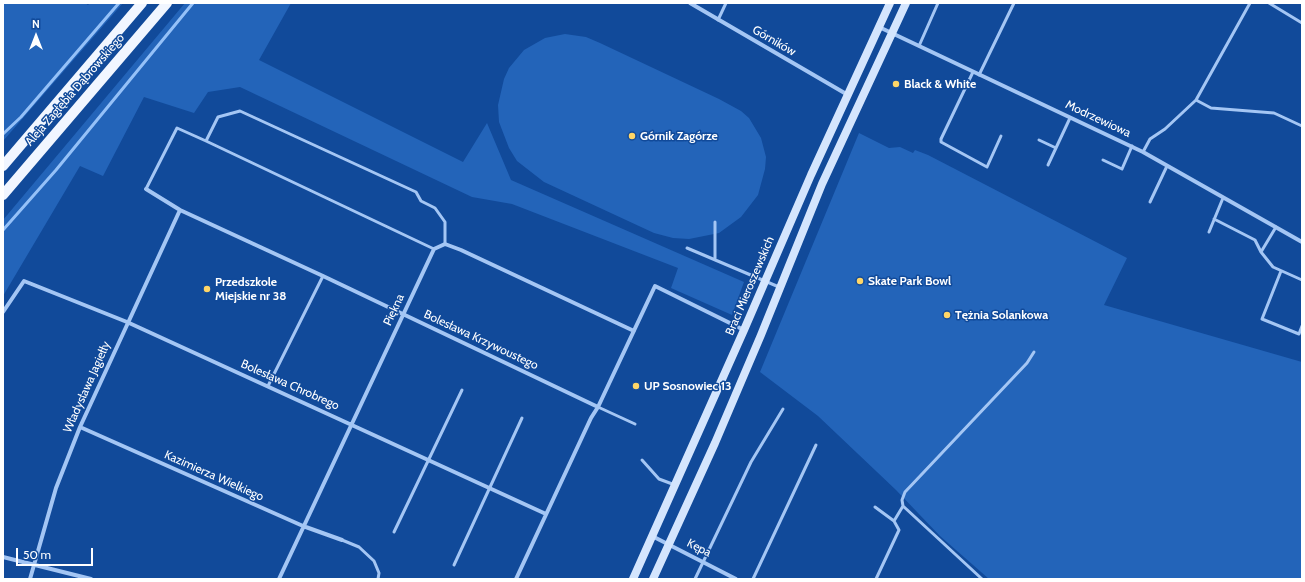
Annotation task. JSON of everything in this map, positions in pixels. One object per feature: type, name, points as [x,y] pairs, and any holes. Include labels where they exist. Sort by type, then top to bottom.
[{"type":"main road","name":"Aleja Zagłębia Dąbrowskiego","points":[[3,166],[142,3]]},
{"type":"main road","name":"Aleja Zagłębia Dąbrowskiego","points":[[3,195],[167,3]]},
{"type":"main road","name":"Braci Mieroszewskich","points":[[632,579],[675,486],[811,175],[890,3]]},
{"type":"main road","points":[[653,579],[715,443],[822,184],[906,3]]},
{"type":"main road","points":[[3,158],[17,149]]},
{"type":"street","name":"Górników","points":[[690,3],[848,95]]},
{"type":"street","name":"Modrzewiowa","points":[[879,27],[1132,146],[1302,242]]},
{"type":"street","name":"Bolesława Krzywoustego","points":[[146,190],[180,210],[323,276],[598,407]]},
{"type":"street","name":"Władysława Jagiełły","points":[[30,579],[56,488],[80,427],[127,322],[180,210]]},
{"type":"street","points":[[434,249],[445,244],[634,331]]},
{"type":"street","name":"Piękna","points":[[279,579],[434,249]]},
{"type":"street","name":"Bolesława Chrobrego","points":[[3,312],[24,281],[127,322],[351,423],[546,514]]},
{"type":"street","points":[[516,579],[591,418],[598,407],[655,286],[744,330]]},
{"type":"street","name":"Kazimierza Wielkiego","points":[[80,427],[303,526],[342,540]]},
{"type":"street","name":"Kępa","points":[[652,536],[704,561],[736,579]]},
{"type":"street","points":[[3,556],[91,579]]},
{"type":"lane","points":[[718,20],[726,3]]},
{"type":"lane","points":[[919,46],[938,3]]},
{"type":"lane","points":[[979,75],[1014,3]]},
{"type":"lane","points":[[1143,152],[1150,139],[1165,129],[1196,100],[1250,3]]},
{"type":"lane","points":[[1269,3],[1302,23]]},
{"type":"lane","points":[[973,72],[940,139],[941,142],[987,167],[1002,136]]},
{"type":"lane","points":[[1196,100],[1211,108],[1274,113],[1302,126]]},
{"type":"lane","points":[[206,141],[218,117],[240,111],[416,192],[421,201],[435,208],[445,222],[445,244]]},
{"type":"lane","points":[[1048,165],[1070,118]]},
{"type":"lane","points":[[146,190],[177,128],[434,249]]},
{"type":"lane","points":[[1039,140],[1056,148]]},
{"type":"lane","points":[[1103,160],[1122,169],[1132,146]]},
{"type":"lane","points":[[1150,202],[1167,166]]},
{"type":"lane","points":[[1209,232],[1224,198]]},
{"type":"lane","points":[[1214,219],[1255,240],[1261,252],[1273,267],[1302,280]]},
{"type":"lane","points":[[715,222],[715,260]]},
{"type":"lane","points":[[1261,252],[1276,227]]},
{"type":"lane","points":[[687,248],[780,288]]},
{"type":"lane","points":[[1282,271],[1262,319],[1299,334],[1302,326]]},
{"type":"lane","points":[[268,386],[323,276]]},
{"type":"lane","points":[[982,579],[904,506],[902,500],[905,492],[1027,363],[1034,352]]},
{"type":"lane","points":[[394,532],[462,390]]},
{"type":"lane","points":[[598,407],[635,424]]},
{"type":"lane","points":[[695,579],[751,462],[783,409]]},
{"type":"lane","points":[[454,565],[522,418]]},
{"type":"lane","points":[[753,579],[816,446]]},
{"type":"lane","points":[[642,460],[659,479],[675,486]]},
{"type":"lane","points":[[894,521],[904,506]]},
{"type":"lane","points":[[875,507],[894,521],[899,530],[876,579]]},
{"type":"lane","points":[[342,540],[359,547],[374,561],[379,573],[378,579]]},
{"type":"shaded area","points":[[3,3],[85,3],[88,5],[90,3],[123,3],[3,141]]},
{"type":"shaded area","points":[[185,3],[291,3],[259,60],[463,162],[487,123],[511,180],[744,282],[732,315],[671,288],[678,268],[512,204],[472,197],[240,87],[208,92],[194,113],[144,97],[103,176],[80,166],[3,296],[3,220]]},
{"type":"shaded area","name":"Górnik Zagórze","points":[[565,34],[586,37],[600,43],[719,99],[741,111],[749,118],[761,138],[766,157],[765,169],[758,195],[741,217],[719,233],[689,239],[673,238],[654,233],[544,182],[517,161],[509,148],[499,122],[498,105],[504,79],[509,68],[524,50],[545,38]]},
{"type":"shaded area","points":[[859,133],[889,148],[900,147],[913,153],[915,150],[928,155],[1127,258],[1104,305],[1302,362],[1302,579],[989,579],[940,536],[896,490],[818,416],[760,372]]},
{"type":"waterway","points":[[3,134],[21,117],[119,3]]},
{"type":"waterway","points":[[3,230],[56,170],[193,3]]},
{"type":"place","name":"Black & White","points":[[896,84]]},
{"type":"place","name":"Górnik Zagórze","points":[[632,136]]},
{"type":"place","name":"Skate Park Bowl","points":[[860,281]]},
{"type":"place","name":"Przedszkole Miejskie nr 38","points":[[207,289]]},
{"type":"place","name":"Tężnia Solankowa","points":[[947,315]]},
{"type":"place","name":"UP Sosnowiec 13","points":[[636,386]]}]
